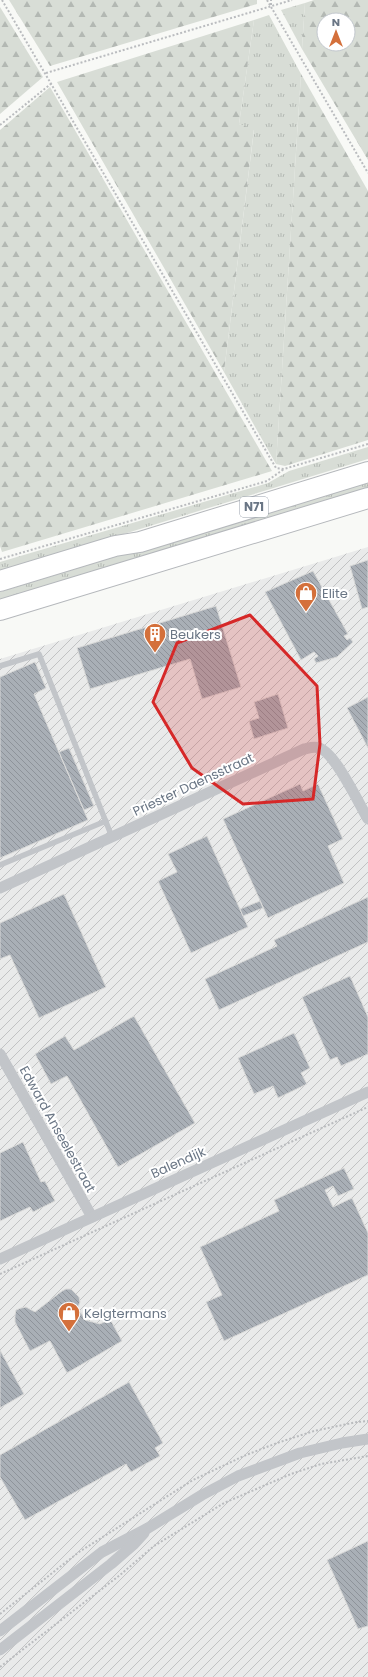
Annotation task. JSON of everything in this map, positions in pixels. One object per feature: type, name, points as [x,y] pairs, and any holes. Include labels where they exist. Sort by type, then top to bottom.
[{"type":"highway","name":"N71","points":[[0,581],[115,546],[140,542],[368,472]]},
{"type":"highway","name":"N71","points":[[0,610],[368,498]]},
{"type":"street","name":"Priester Daensstraat","points":[[0,888],[304,749],[314,747],[321,748],[329,754],[337,764],[368,819]]},
{"type":"street","name":"Edward Anseelestraat","points":[[0,1054],[92,1217]]},
{"type":"street","name":"Balendijk","points":[[0,1258],[368,1092]]},
{"type":"street","points":[[0,1631],[46,1597],[102,1552],[148,1528],[202,1495],[246,1473],[300,1453],[342,1443],[368,1439]]},
{"type":"street","points":[[0,1650],[111,1564],[134,1544],[148,1528]]},
{"type":"street","points":[[46,1597],[55,1608]]},
{"type":"lane","points":[[0,666],[39,654],[112,837]]},
{"type":"lane","points":[[0,865],[106,822]]},
{"type":"path","points":[[2,0],[52,83],[276,468],[284,470]]},
{"type":"path","points":[[267,0],[368,174]]},
{"type":"path","points":[[271,0],[271,6]]},
{"type":"path","points":[[46,73],[292,0]]},
{"type":"path","points":[[0,125],[52,83]]},
{"type":"path","points":[[0,559],[267,481],[284,470],[368,444]]},
{"type":"path","points":[[0,1274],[368,1107]]},
{"type":"path","points":[[0,1667],[120,1575],[154,1546],[224,1503],[291,1474],[321,1464],[368,1456]]},
{"type":"highlighted area","points":[[250,615],[317,686],[320,744],[313,799],[243,804],[192,768],[153,702],[177,643]]},
{"type":"shaded area","points":[[368,547],[368,1677],[0,1677],[0,659]]},
{"type":"green space","points":[[9,0],[257,0],[257,4],[50,66]]},
{"type":"green space","points":[[314,0],[368,0],[368,160],[302,49],[305,3]]},
{"type":"green space","points":[[305,3],[302,49],[281,10]]},
{"type":"green space","points":[[0,7],[43,77],[0,114]]},
{"type":"green space","points":[[269,15],[301,74],[276,464],[224,372],[254,130],[239,124],[254,20]]},
{"type":"green space","points":[[254,20],[239,124],[254,129],[224,372],[57,82]]},
{"type":"green space","points":[[301,74],[368,191],[368,440],[285,466],[276,464]]},
{"type":"green space","points":[[50,87],[272,471],[2,552],[0,546],[0,130]]},
{"type":"green space","points":[[368,447],[368,459],[0,572],[0,562],[268,483],[289,471]]},
{"type":"green space","points":[[368,479],[368,491],[0,604],[0,592]]},
{"type":"building","points":[[368,560],[368,607],[362,609],[350,566]]},
{"type":"building","name":"Elite","points":[[313,571],[348,634],[344,636],[347,640],[350,638],[353,642],[337,657],[316,663],[314,659],[318,656],[314,652],[301,660],[265,592]]},
{"type":"building","name":"Beukers","points":[[216,606],[241,687],[202,699],[190,659],[90,689],[77,648]]},
{"type":"building","points":[[35,662],[46,688],[34,694],[88,820],[0,858],[0,677]]},
{"type":"building","points":[[278,694],[288,728],[254,739],[249,721],[259,718],[254,702]]},
{"type":"building","points":[[368,697],[368,748],[347,708]]},
{"type":"building","points":[[69,748],[94,806],[84,810],[59,752]]},
{"type":"building","points":[[300,784],[303,791],[318,784],[343,839],[328,846],[344,883],[268,918],[223,819]]},
{"type":"building","points":[[207,836],[248,927],[191,953],[158,881],[177,872],[168,854]]},
{"type":"building","points":[[64,894],[106,987],[39,1018],[10,955],[0,959],[0,923]]},
{"type":"building","points":[[368,897],[368,942],[219,1010],[205,979],[277,946],[274,940]]},
{"type":"building","points":[[260,901],[263,908],[243,916],[240,909]]},
{"type":"building","points":[[350,976],[368,1017],[368,1054],[341,1066],[337,1057],[330,1060],[302,997]]},
{"type":"building","points":[[134,1016],[195,1123],[118,1167],[67,1076],[51,1084],[35,1054],[65,1036],[74,1050]]},
{"type":"building","points":[[294,1033],[310,1068],[301,1073],[307,1084],[278,1098],[273,1086],[254,1094],[238,1058]]},
{"type":"building","points":[[23,1142],[41,1182],[45,1181],[55,1201],[33,1212],[30,1207],[0,1221],[0,1153]]},
{"type":"building","points":[[344,1168],[354,1189],[338,1196],[333,1186],[325,1190],[333,1207],[352,1198],[368,1233],[368,1275],[224,1341],[206,1302],[222,1295],[200,1247],[279,1211],[274,1200]]},
{"type":"building","name":"Kelgtermans","points":[[66,1289],[71,1289],[79,1297],[80,1302],[78,1307],[85,1320],[100,1324],[110,1319],[122,1341],[67,1373],[50,1341],[30,1351],[15,1322],[16,1310],[26,1307],[35,1312]]},
{"type":"building","points":[[0,1350],[24,1394],[0,1408]]},
{"type":"building","points":[[129,1382],[163,1443],[155,1448],[160,1456],[131,1472],[126,1464],[25,1520],[0,1477],[0,1455]]},
{"type":"building","points":[[368,1541],[368,1626],[358,1629],[327,1560]]},
{"type":"place","name":"Elite","points":[[306,612]]},
{"type":"place","name":"Beukers","points":[[155,654]]},
{"type":"place","name":"Kelgtermans","points":[[69,1332]]}]
